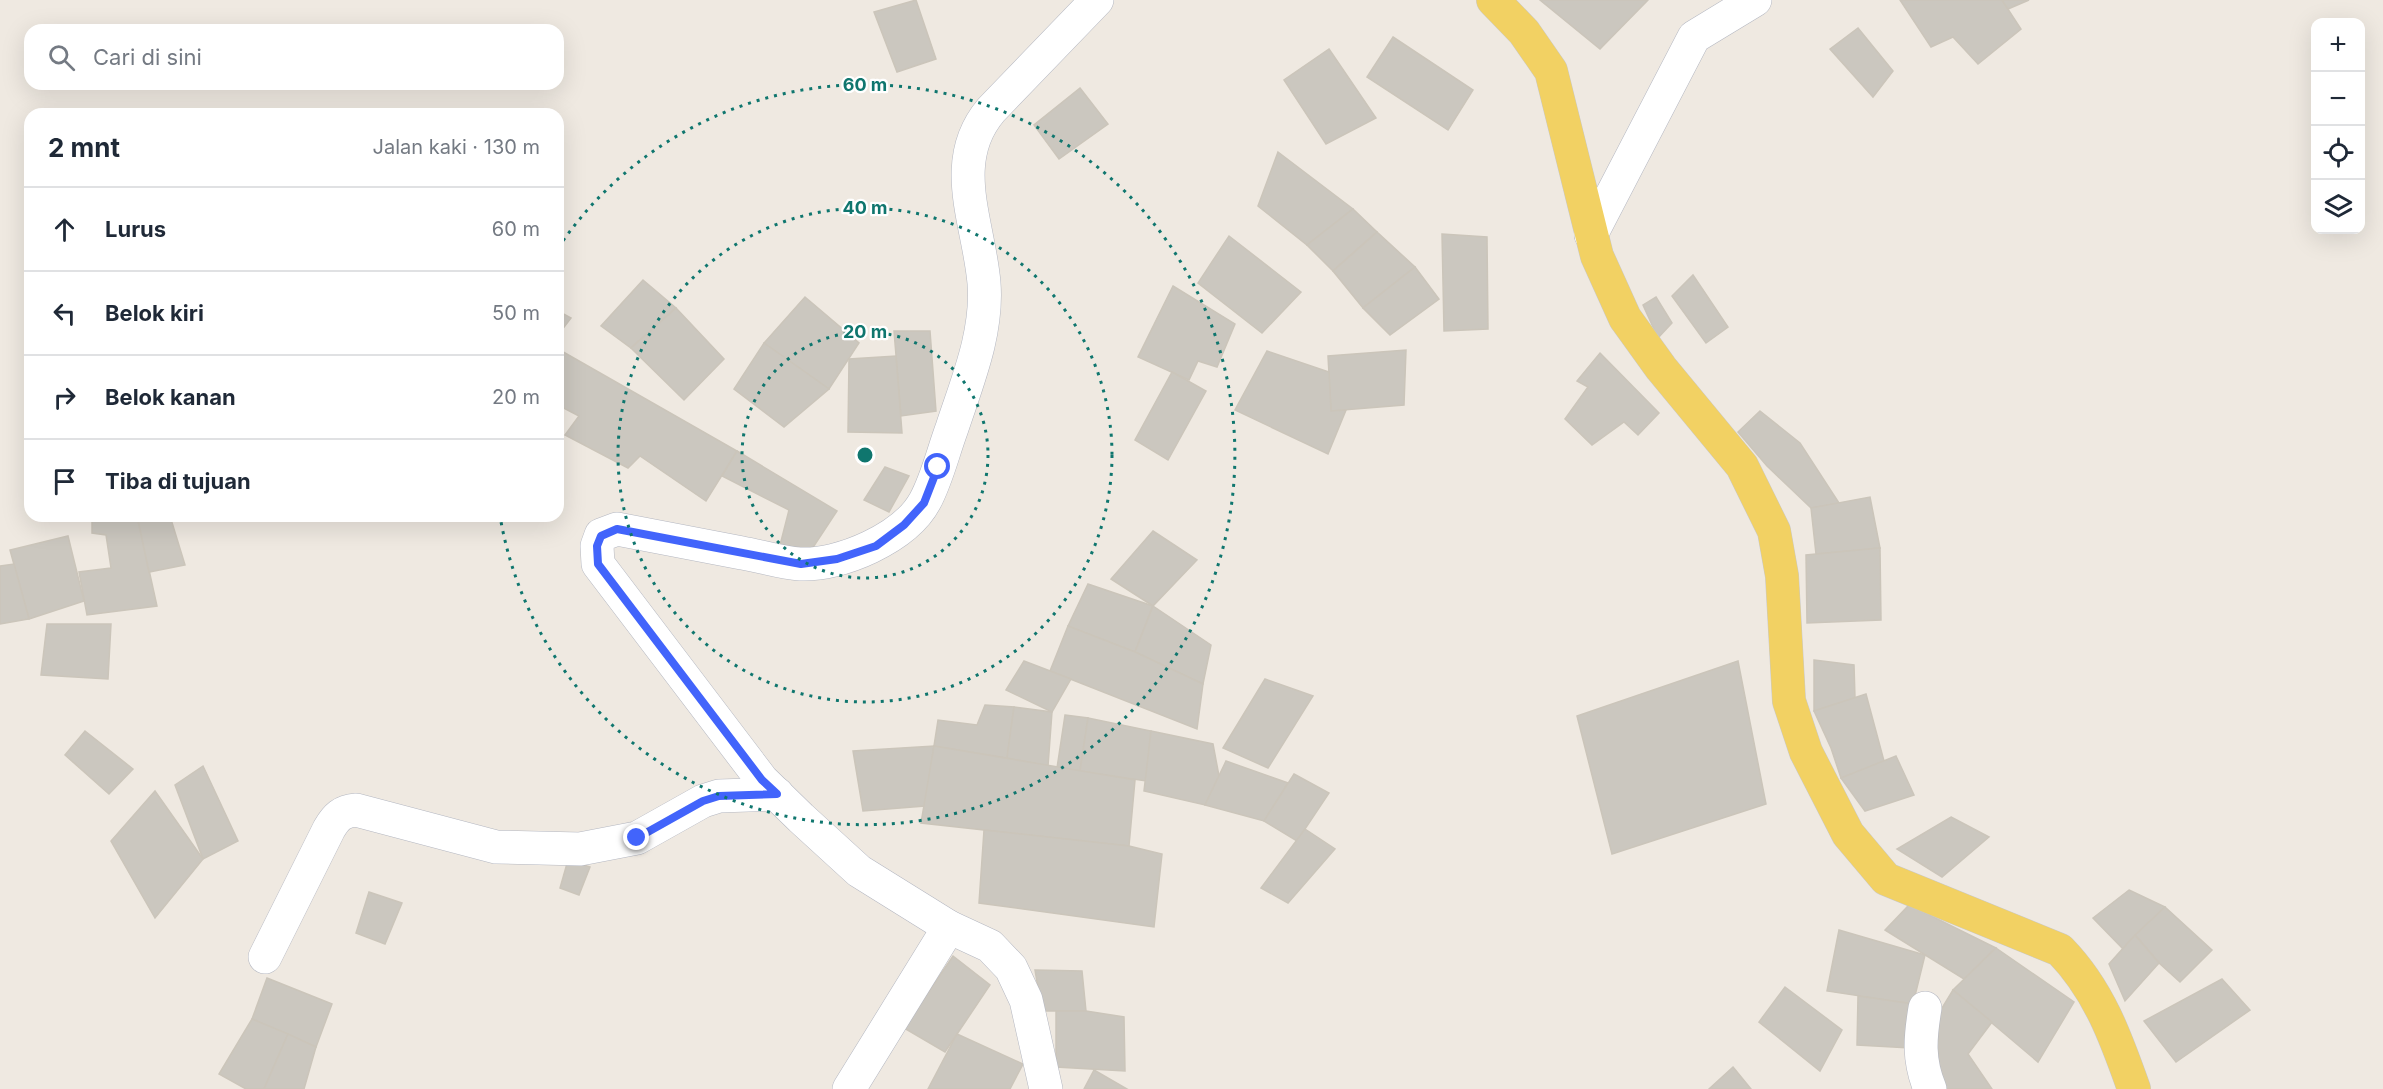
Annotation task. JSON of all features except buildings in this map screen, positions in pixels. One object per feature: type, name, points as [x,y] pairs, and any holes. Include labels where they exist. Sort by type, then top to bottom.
[{"type":"main road","points":[[1493,0],[1524,32],[1551,71],[1591,235],[1605,279],[1625,318],[1661,368],[1742,466],[1774,531],[1782,576],[1789,701],[1806,752],[1848,834],[1886,879],[2060,951],[2080,971],[2103,1008],[2134,1089]]},
{"type":"street","points":[[1046,1089],[1026,1000],[1011,968],[990,946],[949,927],[859,871],[762,780],[598,564],[597,546],[601,536],[617,529],[801,564],[837,559],[876,546],[904,525],[924,503],[938,467],[975,355],[985,315],[984,283],[969,193],[969,148],[979,123],[1097,0]]},
{"type":"street","points":[[1591,235],[1694,37],[1755,0]]},
{"type":"street","points":[[265,957],[329,829],[336,817],[346,811],[356,810],[496,847],[580,849],[637,838],[703,801],[719,796],[777,794]]},
{"type":"street","points":[[849,1089],[949,927]]},
{"type":"street","points":[[1925,1008],[1919,1041],[1922,1069],[1930,1089]]},
{"type":"route","points":[[637,838],[703,801],[719,796],[777,794],[762,780],[598,564],[596,555],[601,536],[609,530],[617,529],[801,564],[837,559],[876,546],[904,525],[924,503],[938,467]]}]
